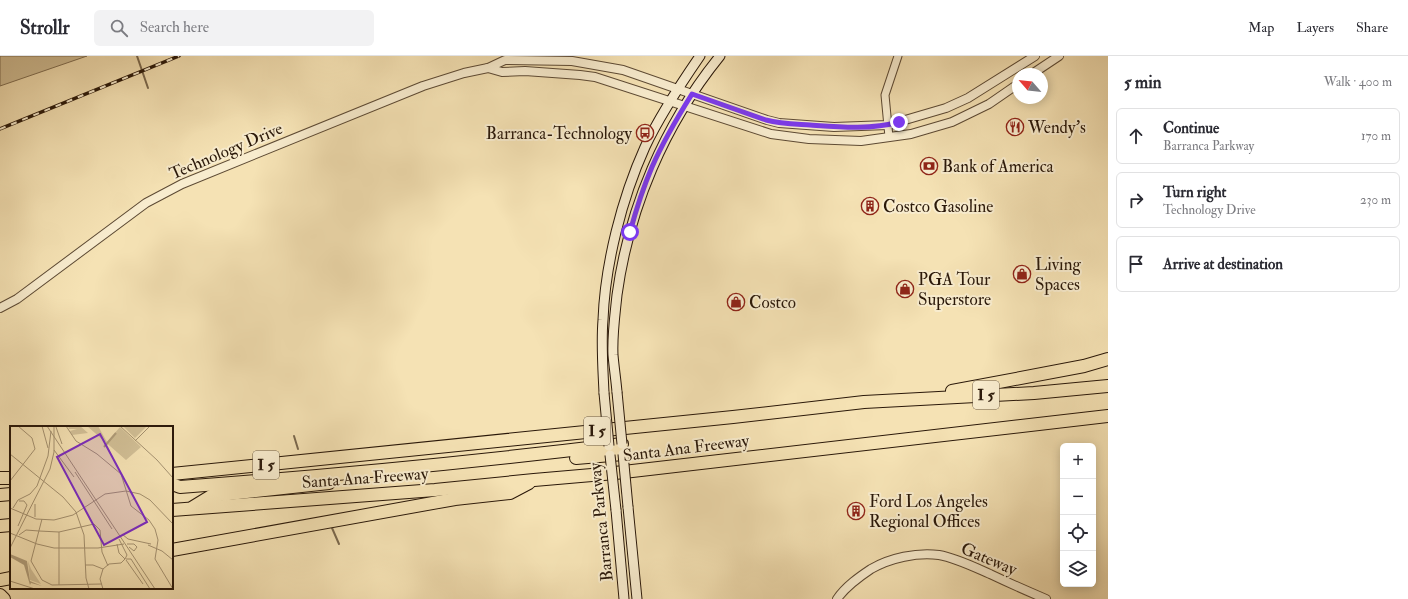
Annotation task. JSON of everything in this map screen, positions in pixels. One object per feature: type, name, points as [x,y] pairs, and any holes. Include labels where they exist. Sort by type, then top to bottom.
[{"type":"highway","points":[[864,402],[953,391],[1084,366],[1108,359]]},
{"type":"highway","points":[[1032,393],[1108,382]]},
{"type":"highway","name":"Santa Ana Freeway","points":[[174,473],[741,416],[864,402],[1032,393],[1108,386]]},
{"type":"highway","name":"Santa Ana Freeway","points":[[173,510],[435,490],[615,473],[1108,416]]},
{"type":"highway","points":[[173,484],[180,487],[505,461],[622,449]]},
{"type":"highway","points":[[192,508],[211,496],[505,461]]},
{"type":"highway","points":[[173,550],[455,499],[510,493],[534,480]]},
{"type":"highway","points":[[0,495],[10,494]]},
{"type":"highway","points":[[0,526],[10,525]]},
{"type":"highway","points":[[0,580],[10,578]]},
{"type":"highway","points":[[0,595],[4,599]]},
{"type":"main road","name":"Barranca Parkway","points":[[624,599],[604,393],[602,319],[609,267],[617,227],[645,147],[670,101],[700,56]]},
{"type":"main road","name":"Barranca Parkway","points":[[637,599],[613,355],[614,317],[621,268],[640,199],[652,167],[668,135],[692,94],[720,56]]},
{"type":"street","points":[[889,137],[885,91],[898,56]]},
{"type":"street","name":"Technology Drive","points":[[0,308],[17,299],[146,203],[182,184],[423,86],[464,73],[488,68],[505,60],[572,61],[623,70],[766,120],[779,123],[834,127],[888,125],[946,108],[968,98],[1035,56]]},
{"type":"street","points":[[1041,68],[1059,56]]},
{"type":"street","name":"Technology Drive","points":[[488,68],[502,72],[525,70],[595,77],[771,134],[809,139],[861,141],[911,134],[952,122],[988,104],[1012,88]]},
{"type":"street","name":"Gateway","points":[[837,599],[856,579],[877,566],[895,559],[926,554],[946,557],[974,567],[1046,599]]},
{"type":"shaded area","points":[[0,56],[87,56],[0,86]]},
{"type":"waterway","points":[[137,56],[148,88]]},
{"type":"waterway","points":[[294,436],[298,449]]},
{"type":"waterway","points":[[332,528],[339,544]]},
{"type":"railway","points":[[0,129],[179,56]]},
{"type":"place","name":"Wendy's","points":[[1015,127]]},
{"type":"place","name":"Barranca-Technology","points":[[645,133]]},
{"type":"place","name":"Bank of America","points":[[929,166]]},
{"type":"place","name":"Costco Gasoline","points":[[870,206]]},
{"type":"place","name":"Living Spaces","points":[[1022,274]]},
{"type":"place","name":"PGA Tour Superstore","points":[[905,289]]},
{"type":"place","name":"Costco","points":[[736,302]]},
{"type":"place","name":"Ford Los Angeles Regional Offices","points":[[856,511]]},
{"type":"route","points":[[630,232],[652,167],[678,116],[692,94],[730,108],[779,123],[834,127],[866,127],[888,125],[899,122]]}]
